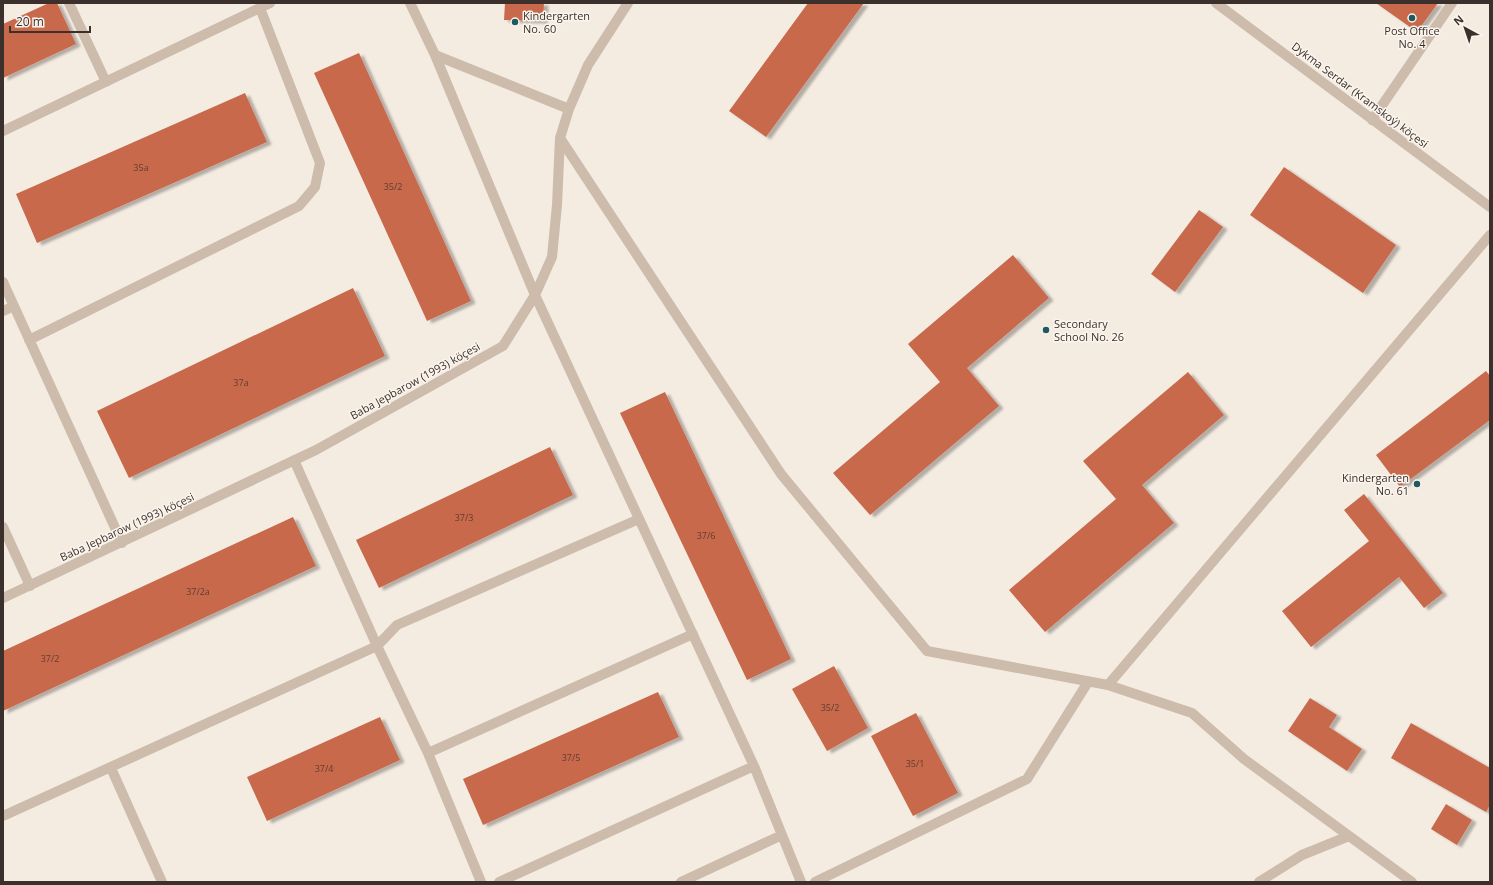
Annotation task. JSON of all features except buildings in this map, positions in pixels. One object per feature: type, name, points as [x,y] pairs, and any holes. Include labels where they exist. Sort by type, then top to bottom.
[{"type":"street","points":[[69,3],[106,82]]},
{"type":"street","points":[[3,131],[270,3]]},
{"type":"street","points":[[410,3],[435,55],[535,295],[754,766],[801,882]]},
{"type":"street","name":"Baba Jepbarow (1993) köçesi","points":[[3,598],[316,450],[503,346],[535,295],[552,257],[557,205],[560,138],[568,109],[588,65],[628,3]]},
{"type":"street","name":"Dykma Serdar (Kramskoý) köçesi","points":[[1216,3],[1490,207]]},
{"type":"street","points":[[1372,120],[1452,3]]},
{"type":"street","points":[[29,340],[299,206],[315,187],[320,163],[260,8]]},
{"type":"street","points":[[435,55],[568,109]]},
{"type":"street","points":[[560,138],[781,474],[927,651],[1108,685],[1192,713],[1244,759],[1412,882]]},
{"type":"street","points":[[1108,685],[1490,235]]},
{"type":"street","points":[[3,282],[122,543]]},
{"type":"street","points":[[3,311],[14,306]]},
{"type":"street","points":[[294,460],[376,646],[428,753],[481,882]]},
{"type":"street","points":[[3,816],[376,646],[397,625],[639,519]]},
{"type":"street","points":[[3,527],[30,586]]},
{"type":"street","points":[[428,753],[693,634]]},
{"type":"street","points":[[815,882],[1027,779],[1088,682]]},
{"type":"street","points":[[499,882],[754,766]]},
{"type":"street","points":[[111,768],[162,882]]},
{"type":"street","points":[[681,882],[782,835]]},
{"type":"street","points":[[1259,882],[1302,855],[1349,836]]},
{"type":"place","name":"Post Office No. 4","points":[[1412,18]]},
{"type":"place","name":"Kindergarten No. 60","points":[[515,22]]},
{"type":"place","name":"Secondary School No. 26","points":[[1046,330]]},
{"type":"place","name":"Kindergarten No. 61","points":[[1417,484]]}]
